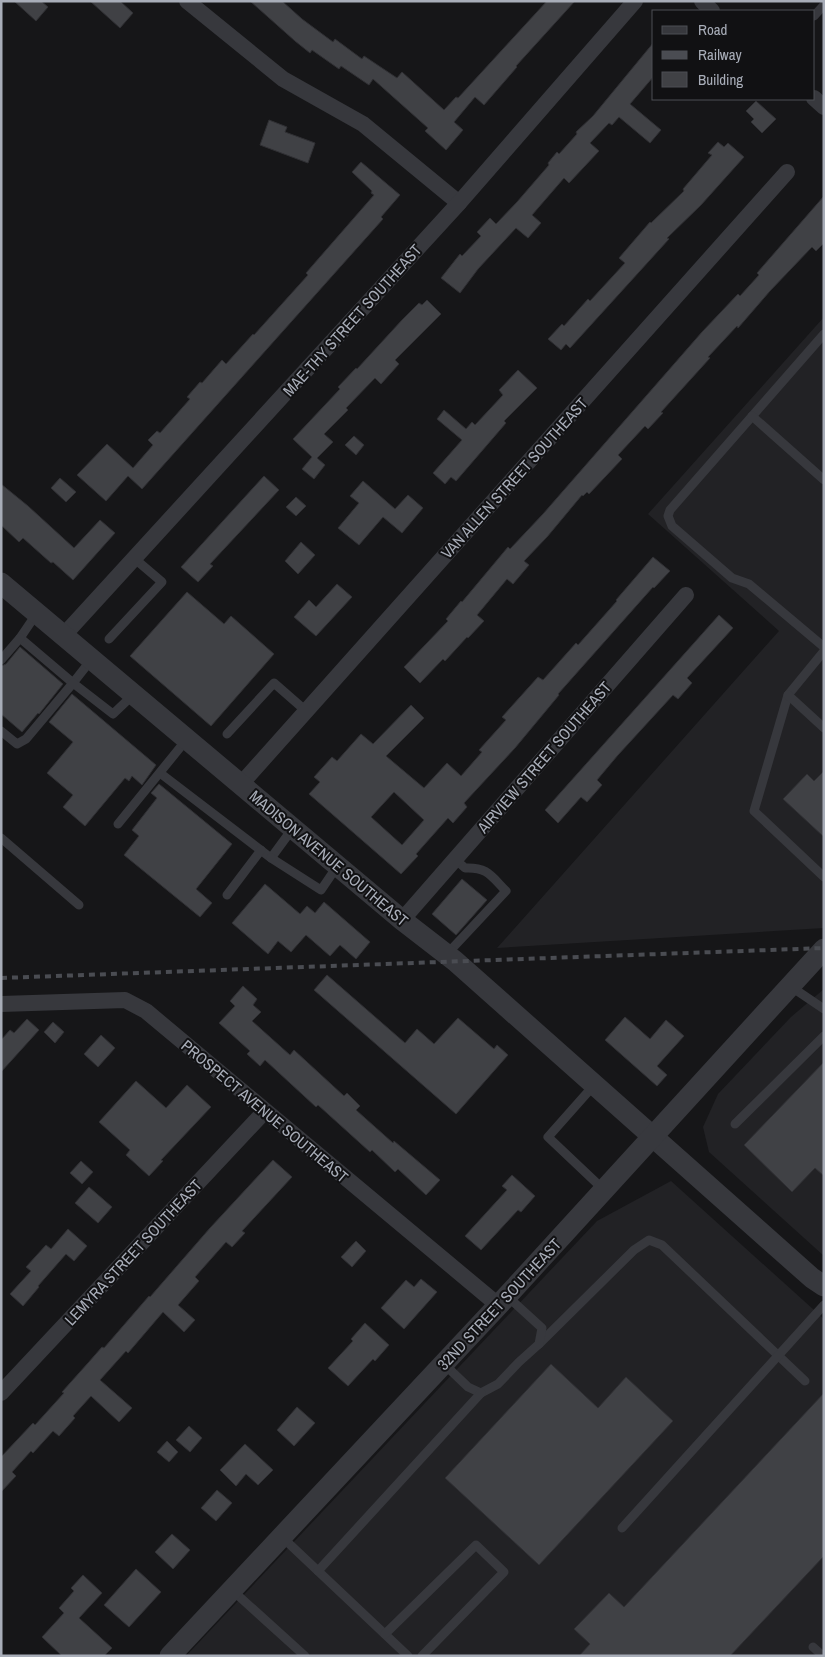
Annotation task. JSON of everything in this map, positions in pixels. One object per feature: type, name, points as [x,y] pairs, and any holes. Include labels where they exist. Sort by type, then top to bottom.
[{"type":"street","points":[[187,1],[283,79],[363,124],[459,203]]},
{"type":"street","name":"MAE-THY STREET SOUTHEAST","points":[[64,636],[459,203],[635,1]]},
{"type":"street","points":[[702,1],[711,10]]},
{"type":"street","name":"VAN ALLEN STREET SOUTHEAST","points":[[241,784],[787,172]]},
{"type":"street","name":"MADISON AVENUE SOUTHEAST","points":[[1,582],[402,920],[446,954],[654,1136],[820,1286]]},
{"type":"street","name":"AIRVIEW STREET SOUTHEAST","points":[[402,920],[686,595]]},
{"type":"street","name":"32ND STREET SOUTHEAST","points":[[170,1656],[503,1300],[824,949]]},
{"type":"street","name":"PROSPECT AVENUE SOUTHEAST","points":[[1,1004],[125,1000],[146,1011],[265,1111],[503,1300]]},
{"type":"street","name":"LEMYRA STREET SOUTHEAST","points":[[1,1393],[265,1111]]},
{"type":"lane","points":[[815,15],[824,5]]},
{"type":"lane","points":[[824,334],[670,510],[668,516],[672,526],[732,578],[749,584],[824,647]]},
{"type":"lane","points":[[752,416],[824,480]]},
{"type":"lane","points":[[109,639],[162,582],[135,559]]},
{"type":"lane","points":[[1,660],[20,638],[37,613]]},
{"type":"lane","points":[[20,638],[113,714],[134,694]]},
{"type":"lane","points":[[824,652],[788,695],[754,811],[824,877]]},
{"type":"lane","points":[[1,731],[16,744],[26,739],[92,659]]},
{"type":"lane","points":[[227,734],[274,682],[306,711]]},
{"type":"lane","points":[[788,695],[824,728]]},
{"type":"lane","points":[[118,824],[188,739]]},
{"type":"lane","points":[[160,773],[271,858],[321,890],[338,865]]},
{"type":"lane","points":[[271,858],[294,828]]},
{"type":"lane","points":[[1,838],[79,904]]},
{"type":"lane","points":[[227,895],[262,850]]},
{"type":"lane","points":[[446,954],[506,891],[486,870],[477,867],[465,868],[455,859]]},
{"type":"lane","points":[[790,986],[824,1009]]},
{"type":"lane","points":[[735,1124],[824,1036]]},
{"type":"lane","points":[[595,1084],[548,1137],[604,1190]]},
{"type":"lane","points":[[318,1571],[481,1393],[498,1384],[634,1250],[649,1240],[662,1245],[805,1381]]},
{"type":"lane","points":[[503,1300],[542,1328],[539,1344]]},
{"type":"lane","points":[[622,1528],[824,1305]]},
{"type":"lane","points":[[443,1364],[468,1387],[481,1393]]},
{"type":"lane","points":[[281,1537],[408,1656]]},
{"type":"lane","points":[[385,1634],[476,1545],[504,1572],[422,1656]]},
{"type":"lane","points":[[232,1590],[305,1656]]},
{"type":"lane","points":[[813,1647],[824,1656]]},
{"type":"shaded area","points":[[824,317],[824,928],[497,948],[779,631],[648,514]]},
{"type":"shaded area","points":[[824,989],[824,1256],[709,1152],[703,1127],[718,1094],[791,1017]]},
{"type":"shaded area","points":[[671,1181],[824,1319],[824,1656],[186,1656],[597,1221]]},
{"type":"building","points":[[14,1],[41,1],[48,7],[36,21]]},
{"type":"building","points":[[90,1],[120,1],[133,13],[120,28]]},
{"type":"building","points":[[250,1],[282,1],[333,42],[335,39],[362,59],[364,56],[397,78],[402,72],[444,110],[456,97],[458,98],[547,1],[575,1],[516,66],[484,105],[475,97],[454,122],[463,130],[446,150],[425,131],[428,128],[373,79],[369,85],[341,66],[339,69],[312,50],[310,53]]},
{"type":"building","points":[[652,44],[652,78],[630,104],[661,130],[650,143],[619,117],[612,125],[609,123],[590,143],[599,151],[569,183],[564,178],[532,215],[541,223],[528,238],[516,228],[478,269],[460,293],[441,278],[460,254],[462,256],[481,236],[477,232],[490,218],[496,224],[549,165],[548,163],[557,152],[559,154],[577,134],[576,132],[593,116]]},
{"type":"building","points":[[756,101],[776,119],[762,133],[751,122],[754,119],[746,111]]},
{"type":"building","points":[[269,120],[287,127],[285,132],[315,143],[308,163],[260,145]]},
{"type":"building","points":[[718,142],[724,147],[728,143],[744,157],[701,205],[667,238],[669,239],[570,348],[566,344],[561,350],[548,339],[562,324],[564,326],[588,299],[590,301],[625,263],[619,258],[650,222],[684,191],[683,189],[712,155],[708,153]]},
{"type":"building","points":[[361,162],[400,195],[381,217],[383,219],[142,489],[128,476],[106,501],[77,475],[107,444],[133,468],[153,445],[148,440],[157,431],[160,433],[190,399],[187,397],[200,382],[202,383],[222,360],[226,364],[254,335],[308,275],[306,273],[374,195],[352,172]]},
{"type":"building","points":[[824,196],[824,243],[816,251],[812,247],[738,328],[737,326],[708,357],[710,358],[661,412],[663,413],[648,429],[645,426],[618,455],[622,459],[589,494],[587,492],[582,495],[524,561],[529,565],[513,584],[507,579],[477,615],[484,621],[445,661],[443,659],[420,683],[404,667],[448,621],[446,619],[508,547],[510,549],[543,514],[702,332],[759,275],[757,273]]},
{"type":"building","points":[[427,300],[441,314],[395,360],[399,364],[381,384],[375,378],[346,408],[348,410],[324,434],[333,442],[317,458],[325,465],[314,479],[302,469],[312,457],[293,439],[340,389],[338,387],[402,320],[419,303],[422,305]]},
{"type":"building","points":[[518,370],[537,388],[504,421],[506,423],[456,481],[451,477],[445,484],[433,473],[462,440],[437,419],[444,410],[466,429],[472,422],[475,425],[503,395],[499,390]]},
{"type":"building","points":[[354,436],[364,445],[356,455],[345,445]]},
{"type":"building","points":[[264,476],[279,490],[210,564],[213,566],[198,582],[181,567]]},
{"type":"building","points":[[60,478],[76,492],[66,502],[51,488]]},
{"type":"building","points":[[363,481],[395,509],[408,495],[423,508],[402,533],[383,517],[359,545],[338,528],[359,503],[350,496]]},
{"type":"building","points":[[1,484],[74,548],[100,520],[115,533],[73,580],[23,538],[19,542],[1,525]]},
{"type":"building","points":[[296,497],[306,506],[296,516],[286,507]]},
{"type":"building","points":[[301,542],[315,555],[298,574],[285,561]]},
{"type":"building","points":[[653,557],[670,571],[653,587],[558,694],[515,748],[464,803],[467,807],[453,823],[448,818],[401,874],[309,794],[320,782],[314,777],[332,757],[337,761],[361,734],[373,744],[411,705],[424,718],[386,756],[424,788],[447,763],[461,776],[482,752],[479,750],[506,720],[502,717],[538,677],[543,680],[576,643],[578,645]],"holes":[[[394,792],[424,820],[402,845],[371,817]]]},
{"type":"building","points":[[337,584],[352,597],[316,636],[294,617],[309,600],[316,607]]},
{"type":"building","points":[[187,592],[224,624],[231,616],[274,654],[211,726],[130,656]]},
{"type":"building","points":[[719,615],[733,628],[687,678],[692,683],[678,699],[673,695],[618,755],[597,780],[602,785],[587,802],[581,797],[558,823],[545,810]]},
{"type":"building","points":[[20,647],[63,684],[22,732],[1,714],[1,666],[6,664]]},
{"type":"building","points":[[72,694],[156,765],[142,785],[132,776],[129,781],[125,778],[85,826],[63,807],[73,795],[47,773],[73,742],[49,722]]},
{"type":"building","points":[[824,771],[824,837],[783,799],[807,774],[814,781]]},
{"type":"building","points":[[159,784],[232,844],[196,889],[212,903],[200,917],[124,855],[139,836],[132,830],[157,798],[151,793]]},
{"type":"building","points":[[462,879],[487,900],[456,935],[432,914]]},
{"type":"building","points":[[265,884],[300,914],[307,906],[315,913],[324,902],[370,942],[356,959],[340,945],[330,956],[306,935],[291,952],[278,941],[268,954],[232,923]]},
{"type":"building","points":[[327,975],[405,1043],[417,1029],[434,1044],[458,1018],[494,1049],[497,1045],[508,1055],[456,1114],[314,990]]},
{"type":"building","points":[[243,986],[257,999],[253,1005],[261,1012],[252,1021],[290,1055],[294,1050],[344,1096],[347,1093],[360,1106],[356,1110],[393,1143],[394,1141],[440,1180],[426,1195],[398,1169],[395,1172],[372,1150],[370,1152],[318,1105],[316,1107],[265,1060],[260,1066],[247,1054],[250,1051],[219,1023],[235,1006],[230,1001]]},
{"type":"building","points":[[625,1017],[650,1039],[666,1020],[684,1036],[657,1066],[667,1075],[657,1086],[605,1040]]},
{"type":"building","points":[[27,1019],[39,1030],[1,1072],[1,1040],[10,1030],[14,1033]]},
{"type":"building","points":[[53,1022],[64,1032],[55,1043],[44,1032]]},
{"type":"building","points":[[101,1035],[115,1048],[98,1067],[84,1054]]},
{"type":"building","points":[[824,1062],[824,1176],[815,1168],[792,1192],[744,1145]]},
{"type":"building","points":[[136,1081],[166,1108],[187,1085],[211,1107],[161,1160],[163,1161],[149,1176],[126,1155],[130,1150],[99,1122]]},
{"type":"building","points":[[273,1160],[292,1177],[242,1231],[245,1233],[232,1247],[226,1242],[195,1277],[199,1281],[178,1305],[195,1320],[184,1332],[163,1312],[128,1353],[126,1351],[100,1380],[132,1408],[119,1422],[91,1396],[73,1416],[75,1418],[59,1436],[53,1431],[33,1453],[31,1451],[12,1472],[16,1476],[1,1492],[1,1457],[33,1423],[35,1425],[102,1347],[104,1348]]},
{"type":"building","points":[[81,1161],[93,1172],[82,1184],[70,1173]]},
{"type":"building","points":[[512,1175],[535,1196],[521,1212],[518,1210],[481,1250],[465,1236],[507,1190],[502,1186]]},
{"type":"building","points":[[89,1187],[112,1207],[98,1223],[75,1203]]},
{"type":"building","points":[[68,1229],[87,1246],[74,1261],[66,1254],[23,1306],[10,1294],[31,1271],[26,1267],[46,1245],[51,1249]]},
{"type":"building","points":[[356,1241],[366,1251],[352,1267],[341,1257]]},
{"type":"building","points":[[421,1279],[437,1292],[404,1329],[381,1308],[406,1280],[414,1287]]},
{"type":"building","points":[[365,1323],[389,1345],[348,1386],[328,1368],[353,1341],[351,1339]]},
{"type":"building","points":[[551,1364],[598,1408],[626,1377],[673,1421],[539,1565],[445,1478]]},
{"type":"building","points":[[824,1393],[824,1556],[730,1656],[579,1656],[590,1644],[574,1629],[609,1593],[624,1607]]},
{"type":"building","points":[[297,1407],[315,1423],[294,1446],[277,1430]]},
{"type":"building","points":[[189,1426],[202,1438],[190,1452],[176,1440]]},
{"type":"building","points":[[167,1441],[178,1452],[169,1462],[157,1452]]},
{"type":"building","points":[[245,1444],[273,1470],[258,1485],[246,1474],[236,1486],[220,1470]]},
{"type":"building","points":[[217,1490],[232,1503],[216,1521],[201,1508]]},
{"type":"building","points":[[172,1534],[190,1550],[173,1569],[155,1552]]},
{"type":"building","points":[[136,1569],[161,1592],[129,1627],[104,1605]]},
{"type":"building","points":[[83,1575],[102,1593],[79,1618],[112,1648],[104,1656],[62,1656],[42,1637],[64,1613],[59,1608],[74,1591],[71,1588]]},
{"type":"railway","points":[[1,978],[824,948]]}]
